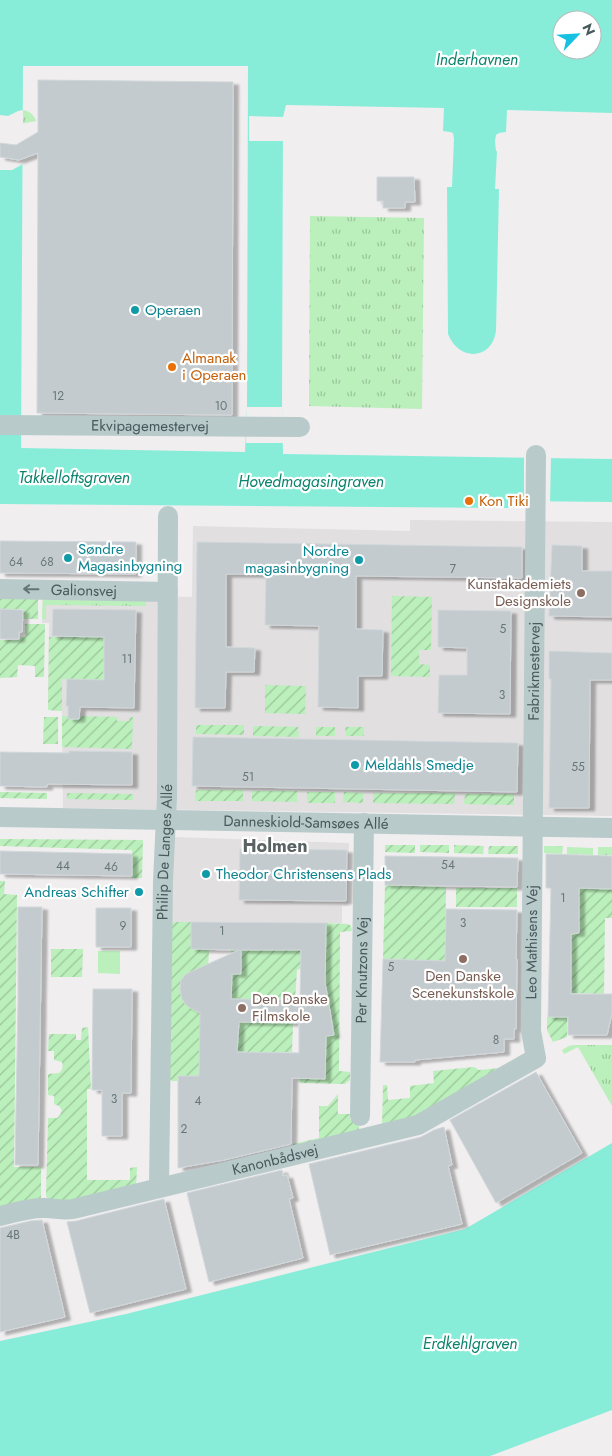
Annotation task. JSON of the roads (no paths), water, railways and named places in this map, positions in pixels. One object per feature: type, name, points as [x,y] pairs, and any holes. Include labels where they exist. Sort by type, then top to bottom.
[{"type":"street","name":"Ekvipagemestervej","points":[[0,425],[296,427]]},
{"type":"street","name":"Fabrikmestervej","points":[[533,826],[536,455]]},
{"type":"street","name":"Philip De Langes Allé","points":[[159,1188],[163,887],[166,820],[168,516]]},
{"type":"street","name":"Galionsvej","points":[[0,589],[168,592]]},
{"type":"street","name":"Danneskiold-Samsøes Allé","points":[[0,817],[612,828]]},
{"type":"street","name":"Per Knutzons Vej","points":[[360,1116],[364,823]]},
{"type":"street","name":"Leo Mathisens Vej","points":[[533,826],[531,1031],[536,1058]]},
{"type":"street","name":"Kanonbådsvej","points":[[0,1216],[33,1208],[65,1211],[418,1125],[536,1058]]},
{"type":"water","points":[[0,0],[612,0],[612,113],[507,110],[506,132],[496,135],[495,189],[499,189],[496,331],[493,341],[482,352],[475,354],[467,353],[453,343],[448,334],[447,187],[452,187],[454,139],[453,133],[443,131],[444,108],[286,105],[283,117],[283,454],[612,459],[612,502],[516,501],[515,508],[0,504]],"holes":[[[23,66],[248,66],[247,407],[245,452],[21,448]]]},
{"type":"water","name":"Erdkehlgraven","points":[[612,1143],[612,1410],[490,1456],[0,1456],[0,1341],[126,1314],[465,1229]]},
{"type":"place","name":"Operaen","points":[[135,310]]},
{"type":"place","name":"Almanak i Operaen","points":[[172,367]]},
{"type":"place","name":"Kon Tiki","points":[[469,501]]},
{"type":"place","name":"Søndre Magasinbygning","points":[[68,558]]},
{"type":"place","name":"Nordre magasinbygning","points":[[359,560]]},
{"type":"place","name":"Kunstakademiets Designskole","points":[[581,593]]},
{"type":"place","name":"Meldahls Smedje","points":[[355,765]]},
{"type":"place","name":"Theodor Christensens Plads","points":[[206,874]]},
{"type":"place","name":"Andreas Schifter","points":[[139,892]]},
{"type":"place","name":"Den Danske Scenekunstskole","points":[[463,959]]},
{"type":"place","name":"Den Danske Filmskole","points":[[242,1008]]},
{"type":"district","name":"Holmen","points":[[275,846]]},
{"type":"water label","name":"Inderhavnen","points":[[477,59]]},
{"type":"water label","name":"Takkelloftsgraven","points":[[74,477]]},
{"type":"water label","name":"Hovedmagasingraven","points":[[311,481]]}]
